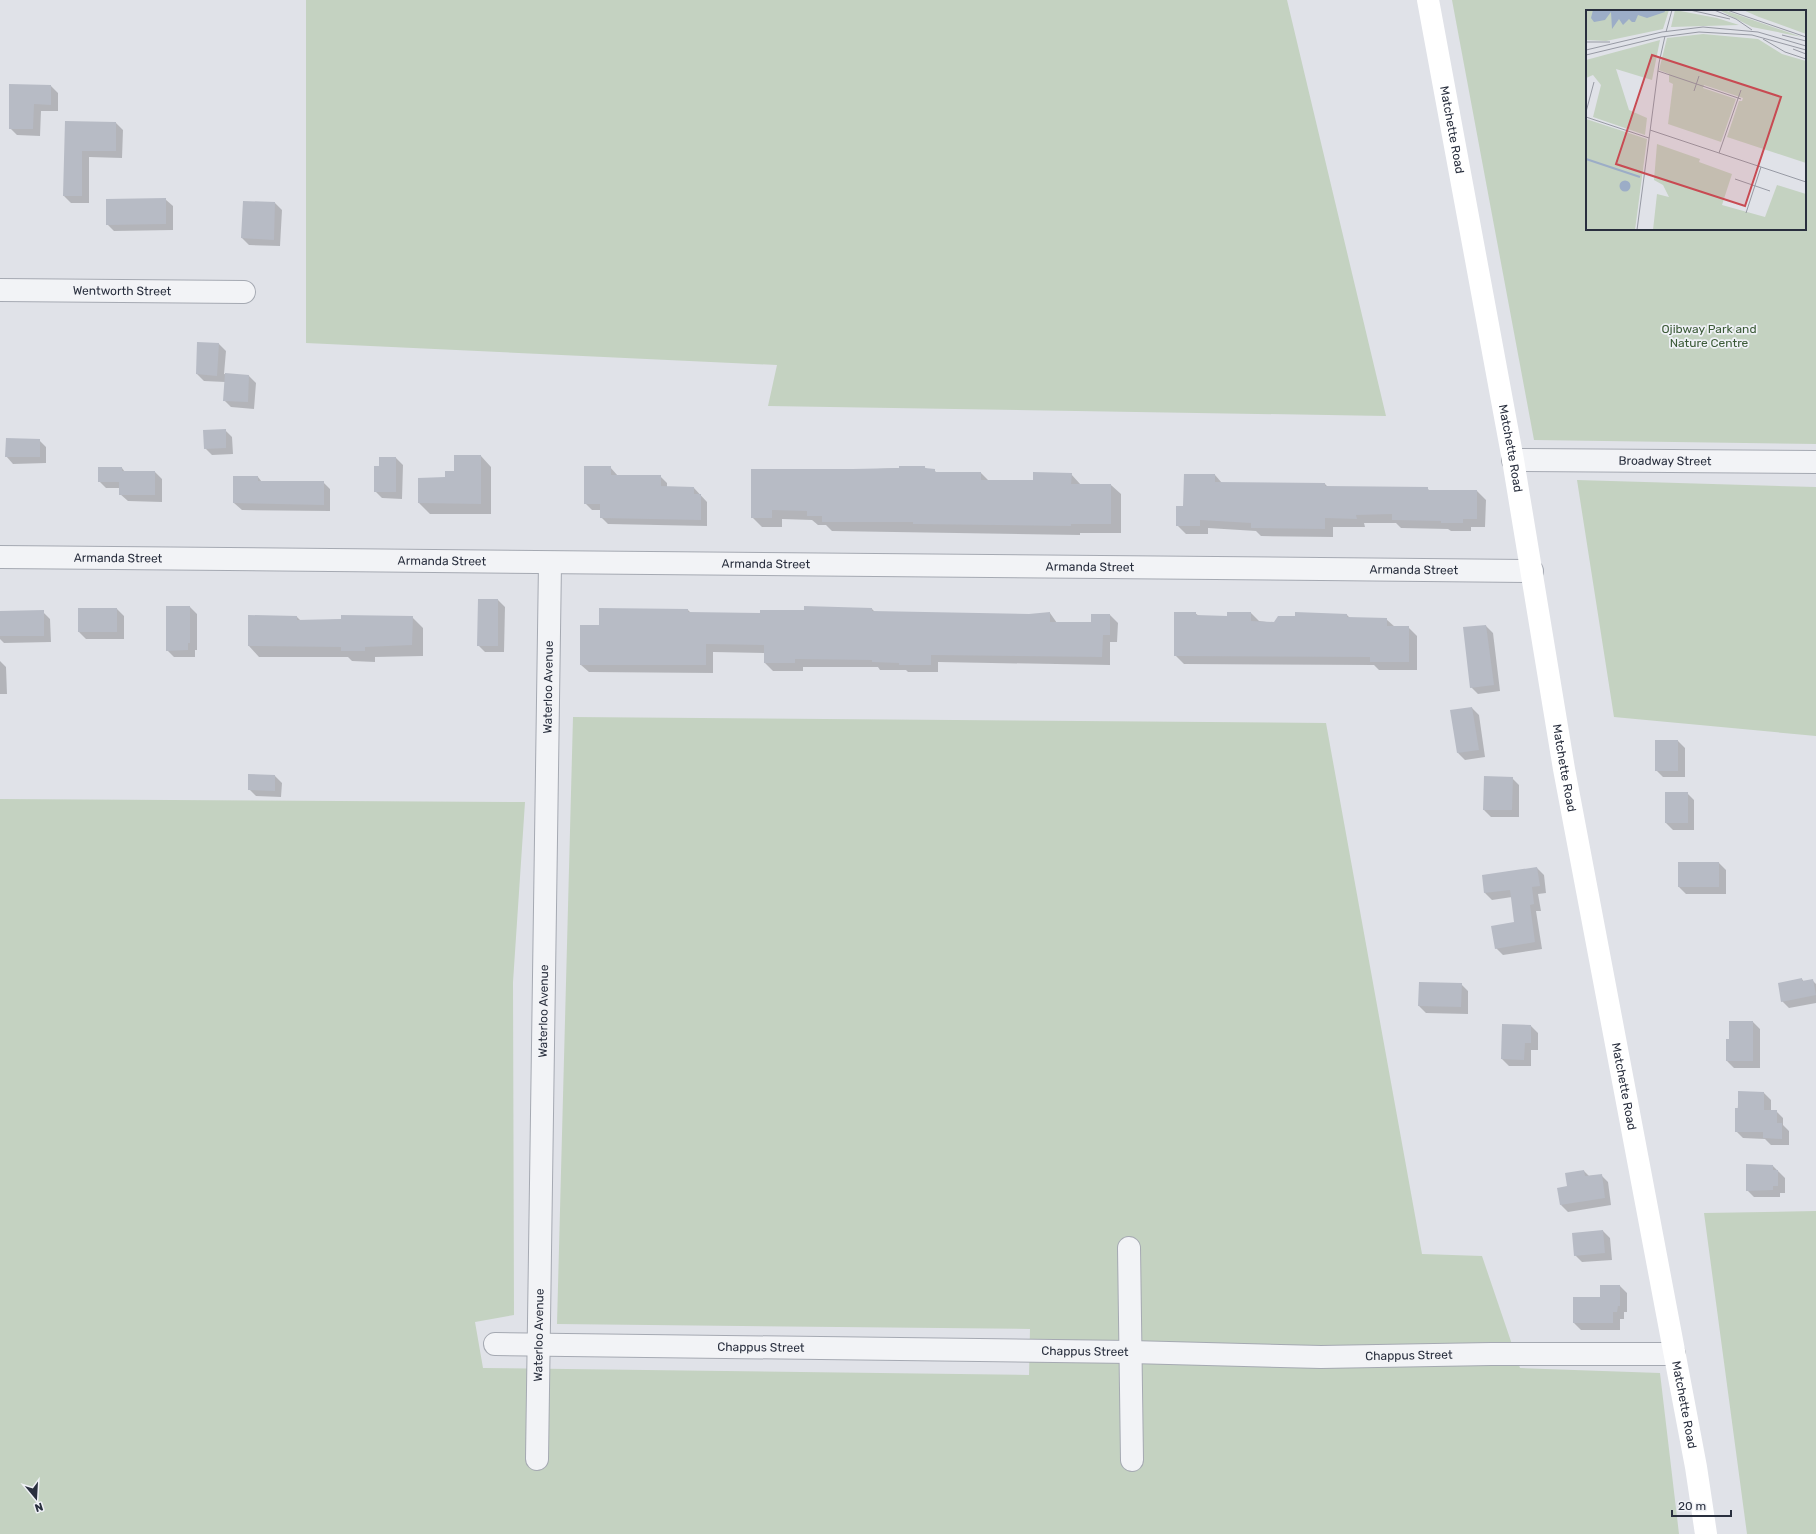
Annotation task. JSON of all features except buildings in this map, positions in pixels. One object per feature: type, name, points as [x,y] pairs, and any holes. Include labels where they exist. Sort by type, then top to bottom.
[{"type":"street","name":"Matchette Road","points":[[1428,0],[1513,460],[1564,769],[1696,1467],[1706,1534]]},
{"type":"street","name":"Wentworth Street","points":[[0,290],[244,292]]},
{"type":"street","name":"Broadway Street","points":[[1513,460],[1816,462]]},
{"type":"street","name":"Armanda Street","points":[[0,557],[1532,571]]},
{"type":"street","name":"Waterloo Avenue","points":[[537,1459],[550,563]]},
{"type":"street","points":[[1129,1248],[1132,1460]]},
{"type":"street","name":"Chappus Street","points":[[495,1344],[1131,1352],[1321,1357],[1491,1354],[1674,1354]]},
{"type":"green space","points":[[306,0],[1287,0],[1386,416],[768,406],[777,365],[306,343]]},
{"type":"green space","name":"Ojibway Park and Nature Centre","points":[[1452,0],[1816,0],[1816,444],[1534,440]]},
{"type":"green space","points":[[1577,480],[1816,487],[1816,736],[1614,717]]},
{"type":"green space","points":[[573,717],[1326,723],[1422,1254],[1482,1256],[1520,1368],[1660,1373],[1679,1534],[0,1534],[0,799],[525,802],[513,982],[514,1315],[475,1322],[483,1368],[1029,1375],[1030,1329],[557,1324]]},
{"type":"green space","points":[[1816,1211],[1816,1534],[1747,1534],[1704,1213]]}]
